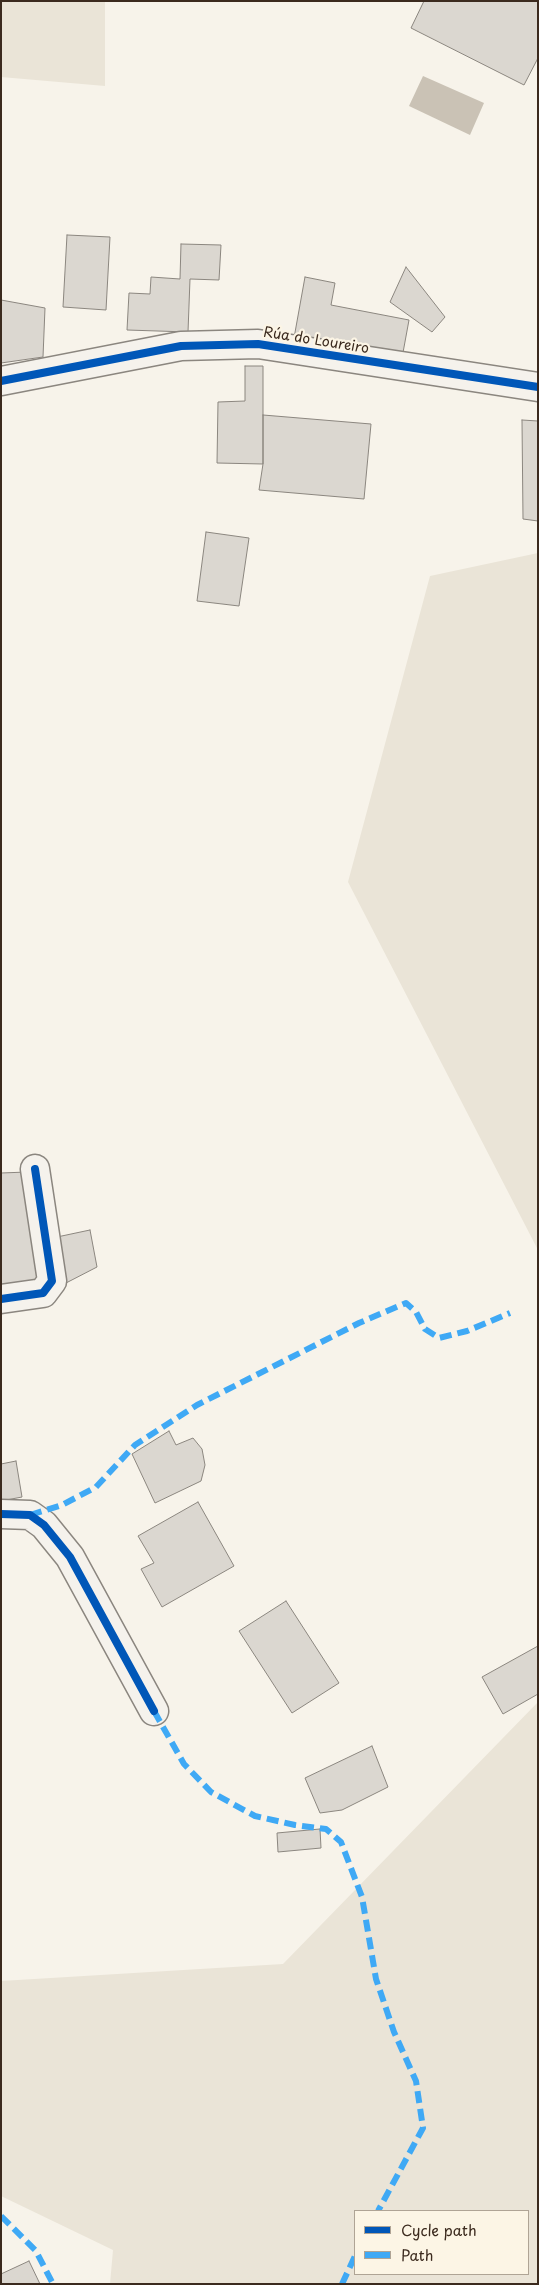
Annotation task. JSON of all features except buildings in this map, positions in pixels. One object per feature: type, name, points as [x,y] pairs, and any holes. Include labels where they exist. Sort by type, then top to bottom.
[{"type":"street","name":"Rúa do Loureiro","points":[[1,381],[181,346],[258,344],[538,387]]},
{"type":"street","points":[[1,1299],[43,1293],[52,1281],[35,1169]]},
{"type":"street","points":[[1,1514],[30,1515],[44,1525],[70,1557],[154,1711]]},
{"type":"shaded area","points":[[1,1],[105,1],[105,86],[1,77]]},
{"type":"shaded area","points":[[423,76],[484,103],[470,135],[409,106]]},
{"type":"shaded area","points":[[538,553],[538,1250],[348,882],[430,576]]},
{"type":"shaded area","points":[[538,1702],[538,2284],[110,2284],[113,2250],[1,2196],[1,1981],[283,1964]]},
{"type":"marked path","points":[[30,1515],[62,1505],[96,1487],[135,1445],[197,1405],[359,1323],[406,1303],[416,1312],[425,1329],[439,1338],[467,1331],[510,1313]]},
{"type":"marked path","points":[[154,1711],[184,1764],[211,1792],[255,1816],[295,1825],[326,1829],[341,1842],[362,1897],[376,1979],[394,2032],[416,2081],[423,2128],[379,2210]]},
{"type":"marked path","points":[[1,2216],[36,2251],[53,2284]]},
{"type":"marked path","points":[[342,2284],[354,2258]]},
{"type":"cycle path","points":[[1,381],[181,346],[258,344],[538,387]]},
{"type":"cycle path","points":[[1,1299],[43,1293],[52,1281],[35,1169]]},
{"type":"cycle path","points":[[1,1514],[30,1515],[44,1525],[70,1557],[154,1711]]}]
